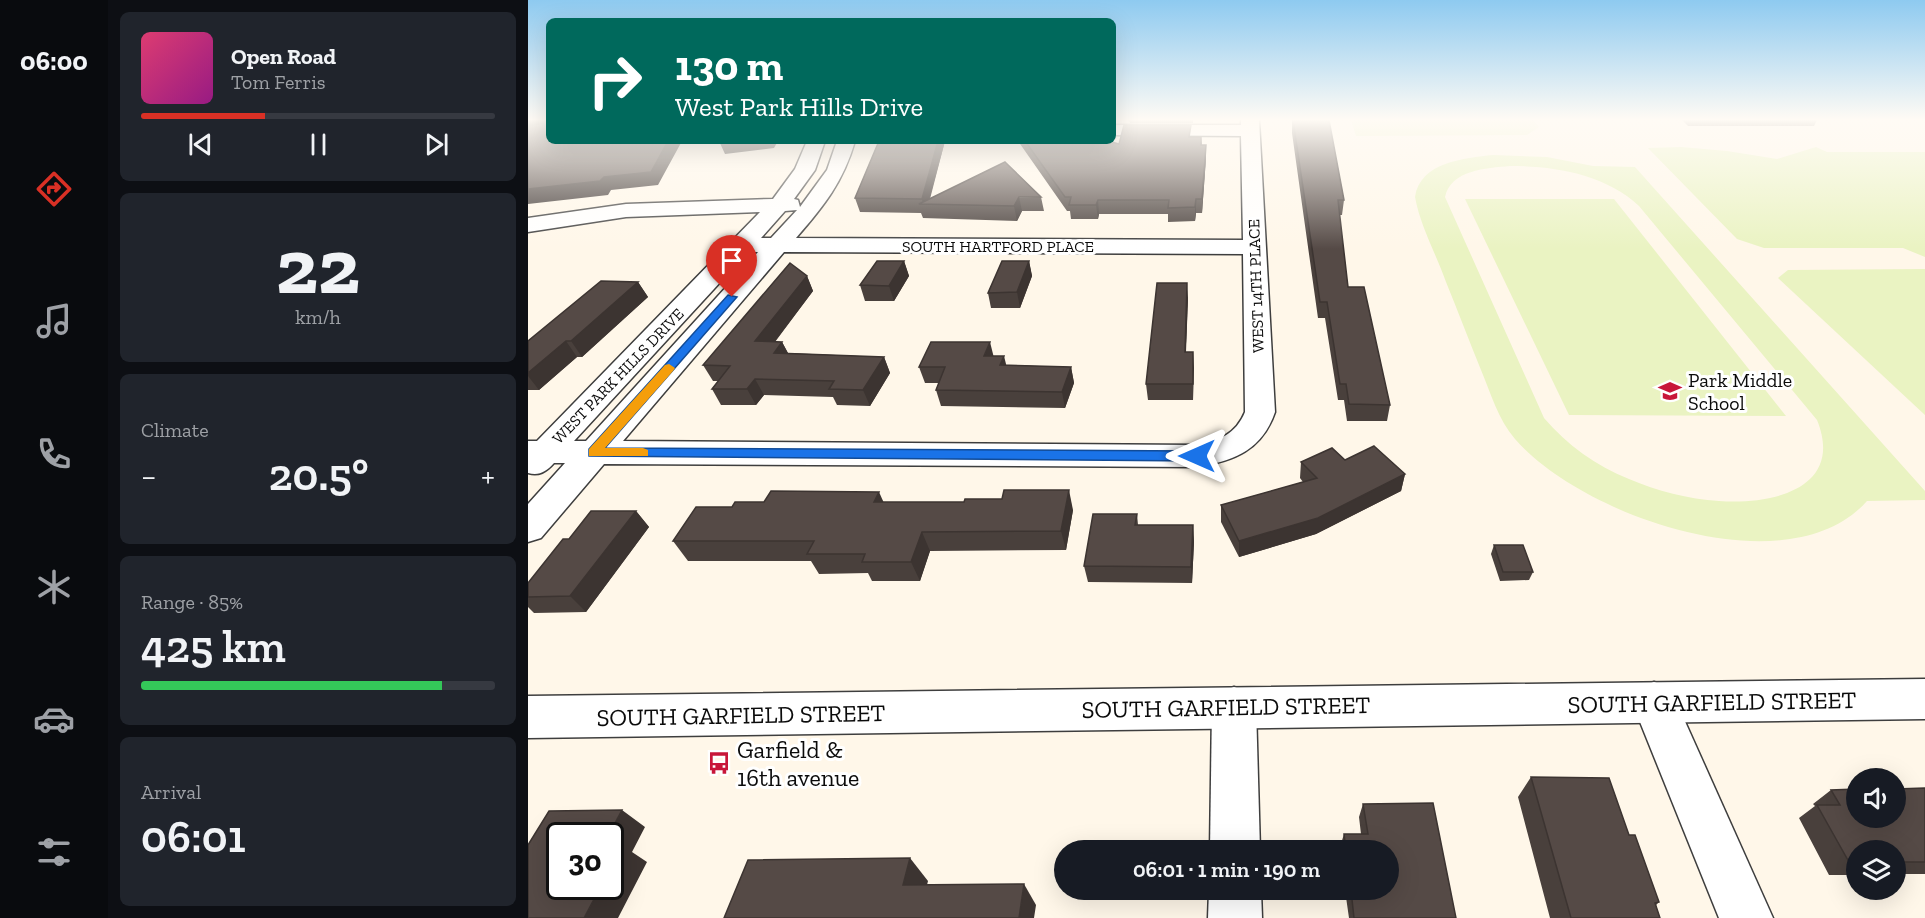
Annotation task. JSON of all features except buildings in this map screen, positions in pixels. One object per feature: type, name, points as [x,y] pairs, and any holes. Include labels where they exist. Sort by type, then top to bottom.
[{"type":"street","name":"WEST PARK HILLS DRIVE","points":[[534,458],[742,245],[779,205],[806,170],[808,163]]},
{"type":"street","name":"WEST PARK HILLS DRIVE","points":[[528,528],[813,205],[837,170],[839,163]]},
{"type":"street","name":"WEST 14TH PLACE","points":[[594,453],[1197,456],[1224,451],[1239,444],[1250,435],[1260,412],[1251,163]]},
{"type":"street","points":[[528,225],[604,211],[642,208],[813,205]]},
{"type":"street","name":"SOUTH HARTFORD PLACE","points":[[742,245],[1254,247]]},
{"type":"street","points":[[534,458],[594,453]]},
{"type":"street","name":"SOUTH GARFIELD STREET","points":[[528,717],[1925,699]]},
{"type":"street","points":[[1654,702],[1746,918]]},
{"type":"street","points":[[1234,707],[1234,840]]},
{"type":"street","points":[[1235,900],[1235,918]]},
{"type":"green space","points":[[1577,163],[1593,166],[1635,167],[1925,491],[1925,500],[1867,501],[1832,527],[1788,539],[1739,540],[1686,532],[1635,516],[1587,494],[1546,467],[1515,439],[1499,415],[1417,208],[1415,197],[1419,185],[1425,176],[1445,164]],"holes":[[[1510,166],[1544,168],[1595,179],[1626,195],[1639,206],[1817,420],[1823,443],[1821,462],[1812,477],[1798,488],[1760,500],[1719,501],[1684,496],[1662,491],[1605,468],[1572,446],[1544,418],[1445,197],[1454,181],[1471,172]]]},
{"type":"green space","points":[[1663,163],[1925,163],[1925,257],[1903,248],[1764,248],[1737,239]]},
{"type":"green space","points":[[1465,199],[1614,199],[1786,416],[1569,415]]},
{"type":"green space","points":[[1925,269],[1925,415],[1778,278],[1788,270]]},
{"type":"slow traffic","points":[[643,453],[594,453],[669,368]]},
{"type":"place","name":"Park Middle School","points":[[1670,391]]},
{"type":"place","name":"Garfield & 16th avenue","points":[[719,763]]},
{"type":"route","points":[[732,297],[594,453],[1197,456]]}]
